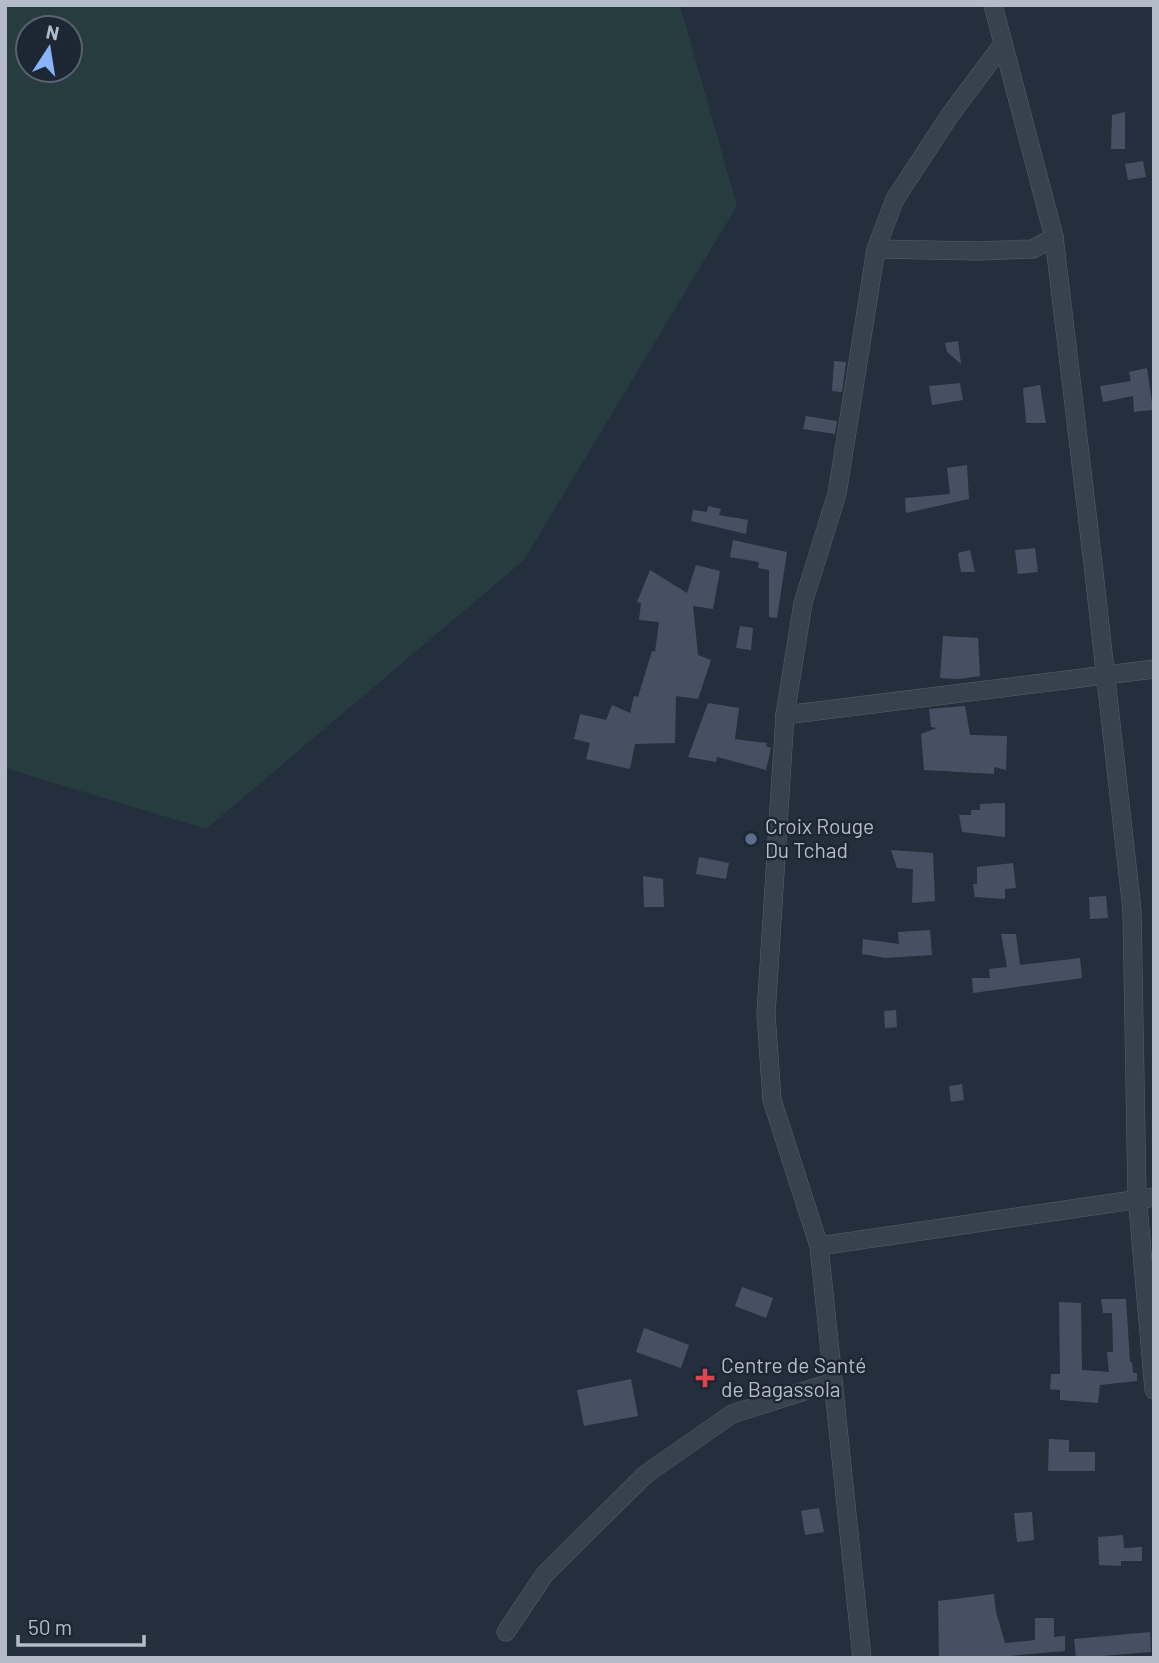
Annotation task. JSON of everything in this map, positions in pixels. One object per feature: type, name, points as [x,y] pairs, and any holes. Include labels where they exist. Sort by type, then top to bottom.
[{"type":"street","points":[[993,5],[1054,237],[1106,675],[1132,910],[1154,1390]]},
{"type":"street","points":[[862,1658],[820,1246],[772,1100],[766,1014],[785,715],[803,603],[837,494],[876,249],[895,199],[950,115],[1003,44]]},
{"type":"street","points":[[876,249],[1033,249],[1054,237]]},
{"type":"street","points":[[785,715],[1154,669]]},
{"type":"street","points":[[820,1246],[1146,1198]]},
{"type":"street","points":[[506,1632],[545,1574],[646,1474],[732,1414],[833,1382]]},
{"type":"green space","points":[[5,5],[680,5],[737,206],[524,560],[206,829],[5,768]]},
{"type":"building","points":[[1125,112],[1125,149],[1111,149],[1112,115]]},
{"type":"building","points":[[1143,161],[1146,177],[1128,180],[1125,164]]},
{"type":"building","points":[[958,341],[961,364],[947,352],[945,343]]},
{"type":"building","points":[[834,361],[846,362],[842,392],[832,391]]},
{"type":"building","points":[[1147,368],[1153,410],[1134,412],[1133,396],[1103,402],[1100,386],[1131,381],[1129,372]]},
{"type":"building","points":[[960,383],[963,400],[932,405],[929,386]]},
{"type":"building","points":[[1040,385],[1046,423],[1026,423],[1023,388]]},
{"type":"building","points":[[806,416],[837,421],[835,434],[803,429]]},
{"type":"building","points":[[967,465],[969,499],[906,513],[905,498],[950,494],[947,468]]},
{"type":"building","points":[[708,506],[721,509],[719,515],[748,520],[746,534],[691,521],[693,510],[707,512]]},
{"type":"building","points":[[733,540],[787,552],[777,618],[769,617],[769,570],[758,568],[759,562],[730,557]]},
{"type":"building","points":[[1035,548],[1038,572],[1018,574],[1015,550]]},
{"type":"building","points":[[970,550],[975,572],[961,572],[958,553]]},
{"type":"building","points":[[696,565],[720,571],[713,609],[693,606],[698,655],[711,660],[698,699],[676,696],[675,743],[635,744],[630,769],[586,759],[590,743],[574,739],[580,714],[606,720],[612,705],[630,713],[634,696],[638,697],[652,651],[655,652],[659,622],[639,620],[641,603],[637,602],[650,570],[687,593]]},
{"type":"building","points":[[740,626],[753,628],[751,650],[736,648]]},
{"type":"building","points":[[943,636],[978,638],[980,676],[940,678]]},
{"type":"building","points":[[708,703],[739,708],[735,739],[767,743],[766,746],[771,748],[766,770],[717,757],[716,762],[688,757]]},
{"type":"building","points":[[965,706],[970,735],[1007,736],[1006,770],[994,767],[994,774],[924,770],[921,734],[937,728],[931,727],[929,709]]},
{"type":"building","points":[[1005,803],[1005,837],[962,832],[959,815],[971,815],[971,810],[980,810],[980,804]]},
{"type":"building","points":[[891,850],[933,853],[935,901],[912,903],[913,869],[897,868]]},
{"type":"building","points":[[699,857],[729,863],[726,879],[696,874]]},
{"type":"building","points":[[1013,863],[1016,888],[1005,889],[1005,899],[975,897],[973,884],[977,884],[977,867]]},
{"type":"building","points":[[643,876],[663,879],[664,907],[644,907]]},
{"type":"building","points":[[1106,896],[1108,918],[1090,919],[1089,897]]},
{"type":"building","points":[[930,930],[932,955],[885,958],[862,954],[863,939],[899,944],[898,932]]},
{"type":"building","points":[[1001,934],[1016,934],[1020,965],[1080,958],[1082,978],[973,993],[972,978],[990,978],[989,969],[1007,967]]},
{"type":"building","points":[[896,1010],[897,1027],[885,1028],[884,1011]]},
{"type":"building","points":[[962,1084],[964,1100],[951,1102],[949,1086]]},
{"type":"building","points":[[742,1287],[773,1298],[766,1318],[735,1306]]},
{"type":"building","points":[[1101,1299],[1126,1299],[1130,1362],[1133,1373],[1137,1373],[1137,1381],[1100,1385],[1098,1403],[1060,1400],[1060,1390],[1050,1389],[1051,1374],[1060,1374],[1059,1302],[1081,1303],[1082,1370],[1109,1372],[1107,1352],[1113,1352],[1112,1313],[1103,1313]]},
{"type":"building","points":[[644,1328],[689,1345],[681,1368],[636,1352]]},
{"type":"building","points":[[631,1379],[638,1416],[584,1426],[577,1390]]},
{"type":"building","points":[[1049,1439],[1069,1440],[1069,1452],[1095,1452],[1095,1471],[1048,1471]]},
{"type":"building","points":[[819,1508],[824,1532],[805,1535],[801,1511]]},
{"type":"building","points":[[1032,1512],[1034,1540],[1017,1542],[1014,1513]]},
{"type":"building","points":[[1123,1535],[1124,1548],[1142,1547],[1142,1561],[1121,1561],[1121,1566],[1099,1565],[1098,1537]]},
{"type":"building","points":[[994,1594],[1005,1643],[1035,1640],[1035,1618],[1054,1618],[1054,1637],[1065,1636],[1065,1651],[986,1658],[939,1658],[938,1601]]},
{"type":"building","points":[[1150,1632],[1151,1652],[1076,1658],[1074,1639]]},
{"type":"place","name":"Croix Rouge Du Tchad","points":[[751,839]]},
{"type":"place","name":"Centre de Santé de Bagassola","points":[[705,1378]]}]
